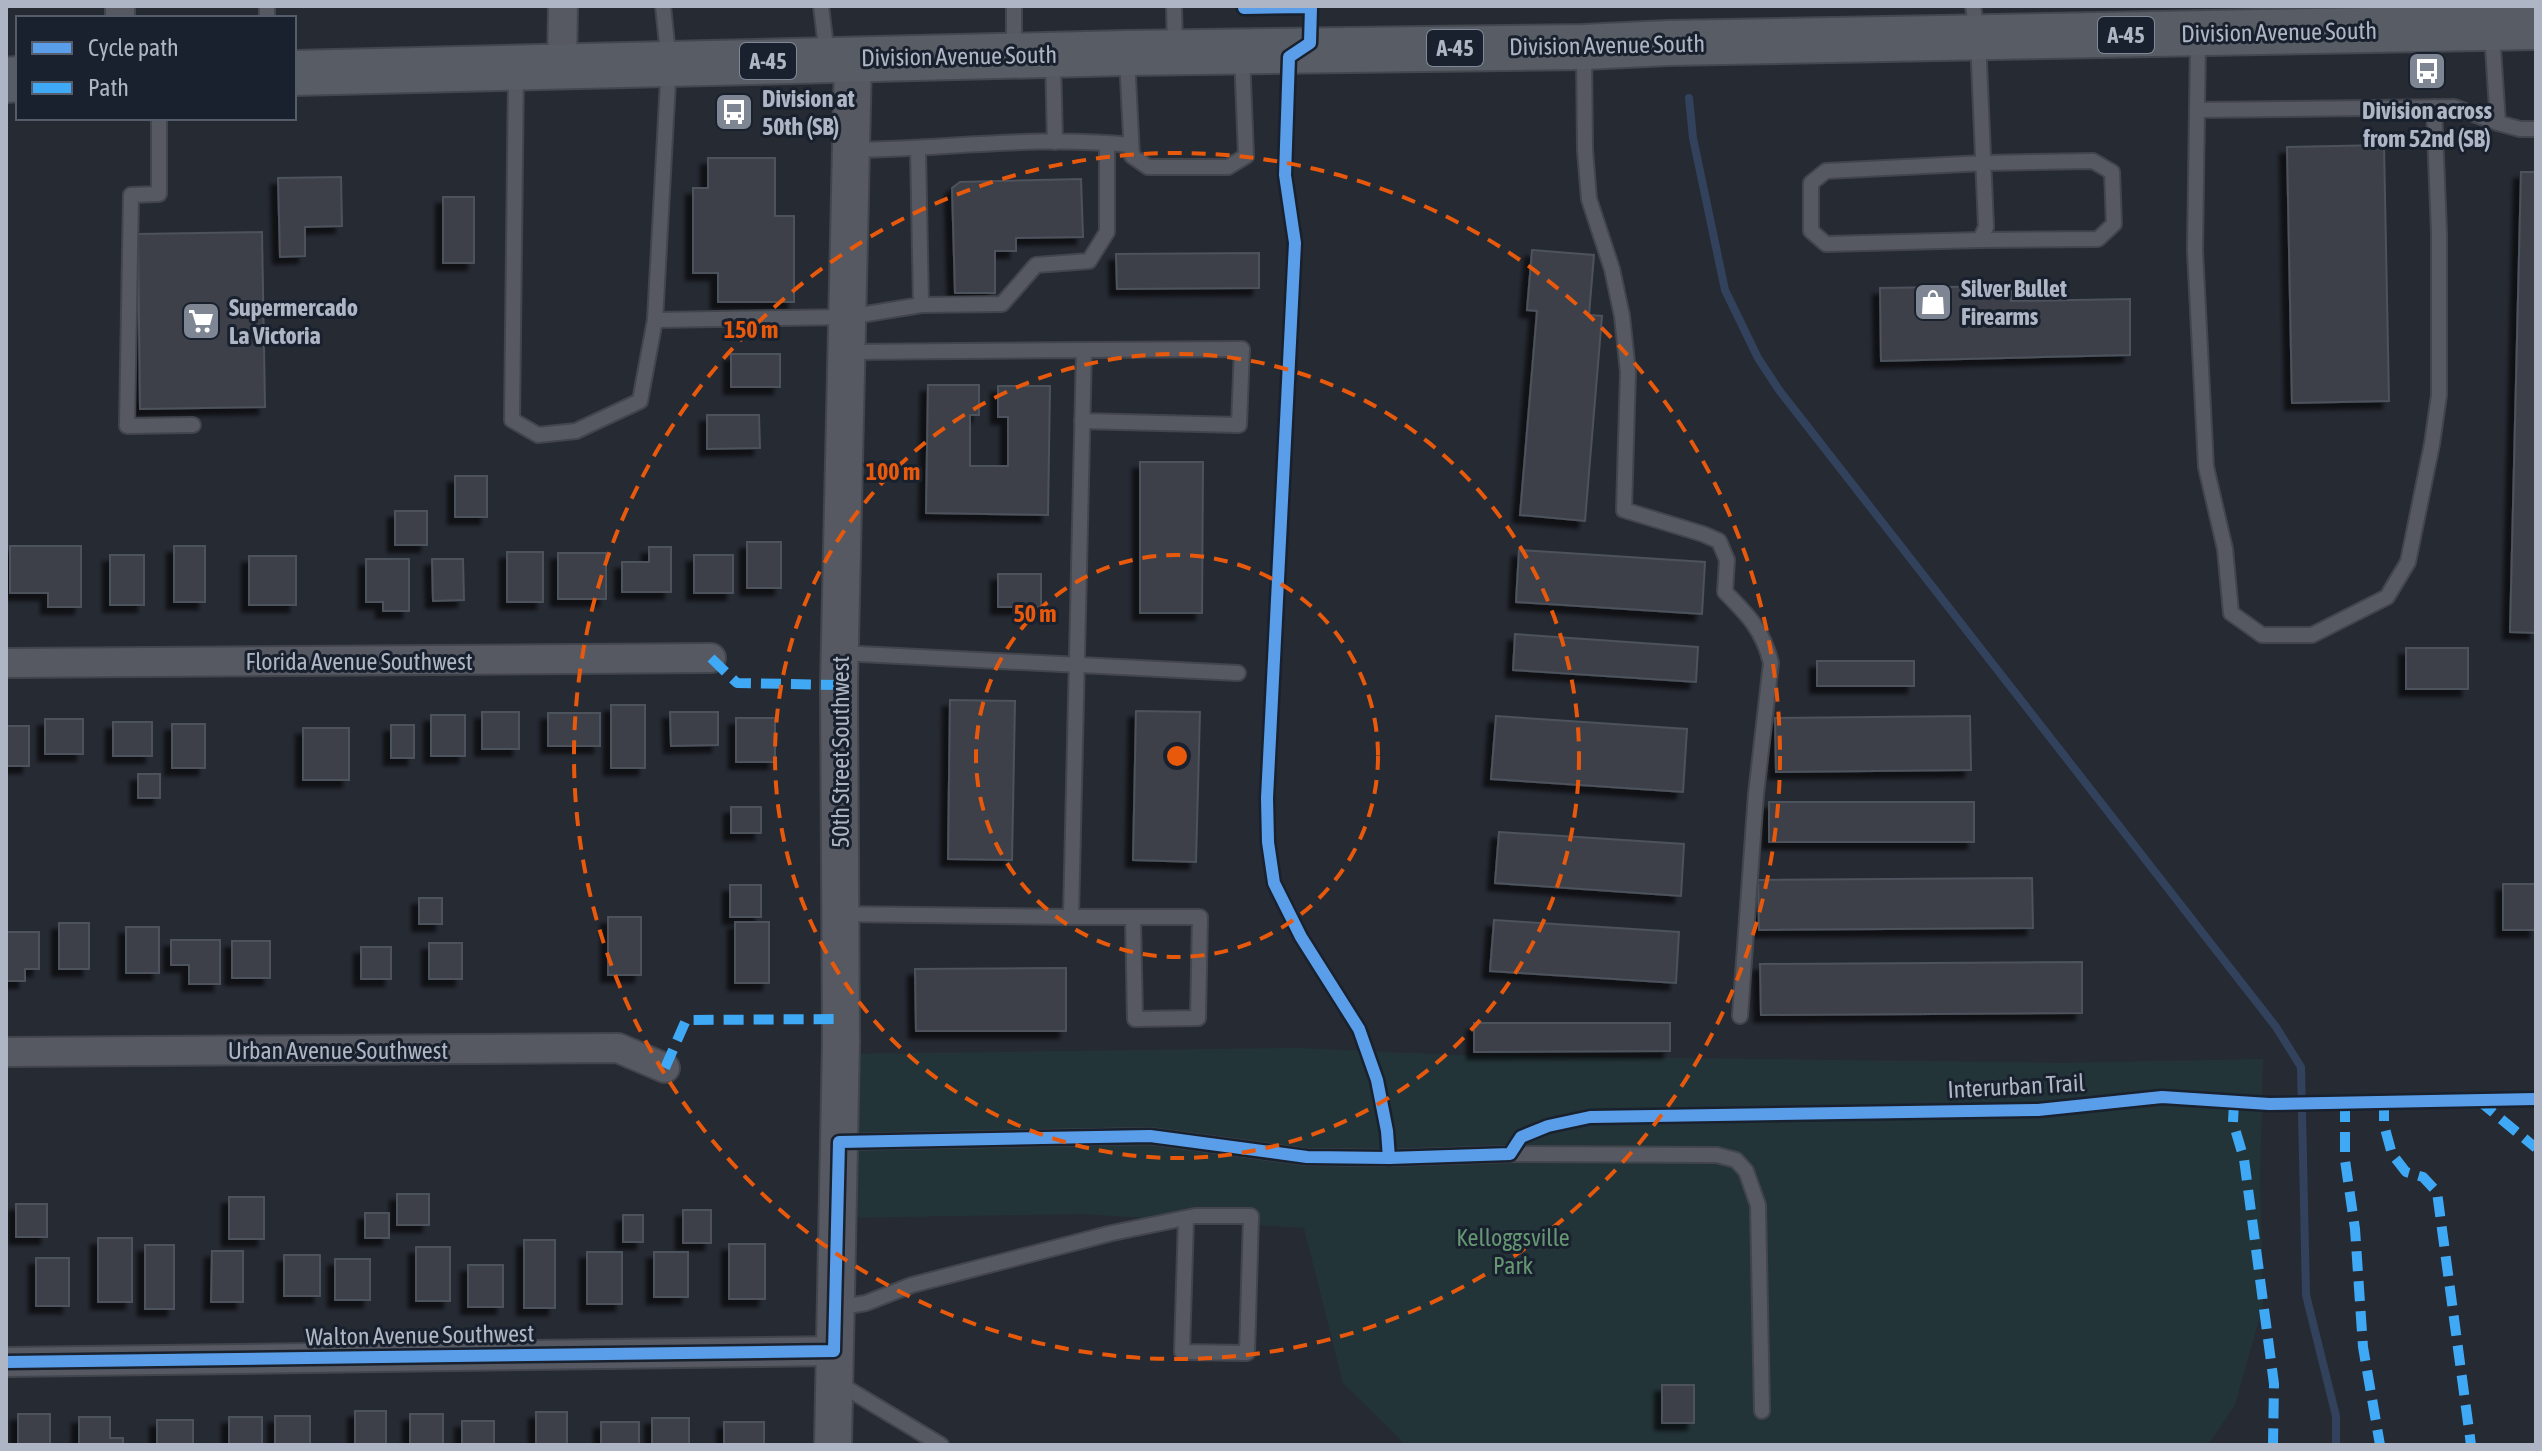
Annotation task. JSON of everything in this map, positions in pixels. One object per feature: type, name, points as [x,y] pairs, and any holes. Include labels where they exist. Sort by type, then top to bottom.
[{"type":"main road","name":"Division Avenue South","points":[[296,73],[1242,50],[1716,43],[1976,22],[2226,29],[2464,21],[2536,27]]},
{"type":"street","points":[[562,66],[563,6]]},
{"type":"street","name":"50th Street Southwest","points":[[833,1445],[839,1142],[840,652],[851,150],[840,59]]},
{"type":"street","name":"Florida Avenue Southwest","points":[[6,663],[711,658]]},
{"type":"street","name":"Urban Avenue Southwest","points":[[6,1052],[618,1048],[665,1068]]},
{"type":"street","name":"Walton Avenue Southwest","points":[[6,1362],[834,1366]]},
{"type":"lane","points":[[516,67],[512,420],[538,435],[576,431],[640,401],[655,320],[669,63],[663,6]]},
{"type":"lane","points":[[821,6],[840,59]]},
{"type":"lane","points":[[1014,6],[1033,55],[1055,142]]},
{"type":"lane","points":[[1174,6],[1176,52]]},
{"type":"lane","points":[[2464,21],[2498,123]]},
{"type":"lane","points":[[1976,22],[1986,227],[1980,240]]},
{"type":"lane","points":[[2226,29],[2197,110],[2195,251],[2206,467],[2225,549],[2231,613],[2262,635],[2312,635],[2387,597],[2408,562],[2439,395],[2439,233],[2434,107]]},
{"type":"lane","points":[[1584,47],[1589,199],[1612,269],[1622,316],[1628,372],[1624,510],[1719,541],[1727,560],[1725,592],[1755,622],[1771,663],[1756,794],[1740,1016]]},
{"type":"lane","points":[[1126,53],[1132,156],[1148,167],[1228,167],[1246,156],[1242,50]]},
{"type":"lane","points":[[2197,110],[2454,107],[2520,129],[2536,129]]},
{"type":"lane","points":[[159,120],[159,194],[131,195],[127,426],[193,425]]},
{"type":"lane","points":[[851,150],[918,150],[952,144],[1055,142],[1131,145]]},
{"type":"lane","points":[[847,335],[921,305],[1002,304],[1036,265],[1089,261],[1107,232],[1107,143]]},
{"type":"lane","points":[[918,150],[921,305]]},
{"type":"lane","points":[[2093,161],[2112,172],[2114,224],[2098,239],[1980,240],[1826,244],[1811,231],[1811,183],[1826,171],[1984,163],[2093,161]]},
{"type":"lane","points":[[655,320],[1084,350],[1242,349],[1239,425],[1082,421]]},
{"type":"lane","points":[[1071,917],[1084,350]]},
{"type":"lane","points":[[840,652],[1238,673]]},
{"type":"lane","points":[[840,914],[1200,917],[1198,1018],[1135,1019],[1133,917]]},
{"type":"lane","points":[[839,1142],[1150,1136],[1307,1157],[1717,1155],[1736,1160],[1746,1171],[1758,1205],[1762,1411]]},
{"type":"lane","points":[[835,1308],[866,1303],[912,1285],[1112,1233],[1186,1218],[1251,1216],[1247,1353],[1182,1352],[1186,1218]]},
{"type":"lane","points":[[834,1366],[939,1445]]},
{"type":"green space","name":"Kelloggsville Park","points":[[1297,1048],[1452,1055],[2063,1063],[2263,1059],[2260,1179],[2263,1306],[2235,1405],[2208,1445],[1406,1445],[1343,1383],[1304,1228],[1083,1214],[837,1218],[840,1054]]},
{"type":"building","points":[[2384,145],[2389,401],[2292,403],[2287,147]]},
{"type":"building","points":[[708,158],[775,158],[775,216],[794,216],[794,302],[718,302],[718,273],[693,273],[693,188],[708,188]]},
{"type":"building","points":[[2521,172],[2536,172],[2536,633],[2510,632]]},
{"type":"building","points":[[341,177],[342,226],[305,227],[305,256],[280,257],[278,178]]},
{"type":"building","points":[[1081,179],[1083,237],[1016,238],[1016,251],[995,251],[995,293],[955,293],[952,188],[960,182]]},
{"type":"building","points":[[443,197],[474,197],[474,263],[443,263]]},
{"type":"building","name":"Supermercado La Victoria","points":[[262,232],[265,407],[140,409],[138,234]]},
{"type":"building","points":[[1532,250],[1594,255],[1589,315],[1602,316],[1585,521],[1520,515],[1537,311],[1527,310]]},
{"type":"building","points":[[1259,253],[1259,288],[1117,289],[1116,254]]},
{"type":"building","points":[[2011,286],[2011,301],[2130,299],[2130,355],[1881,361],[1880,288]]},
{"type":"building","points":[[731,354],[780,354],[780,387],[731,387]]},
{"type":"building","points":[[928,385],[979,385],[979,415],[970,415],[970,466],[1008,466],[1008,417],[998,417],[998,386],[1050,386],[1048,515],[926,513]]},
{"type":"building","points":[[707,415],[759,415],[760,448],[707,449]]},
{"type":"building","points":[[1140,462],[1203,462],[1202,613],[1140,613]]},
{"type":"building","points":[[455,476],[487,476],[487,517],[455,517]]},
{"type":"building","points":[[395,511],[427,511],[427,545],[395,545]]},
{"type":"building","points":[[747,542],[781,542],[781,588],[747,588]]},
{"type":"building","points":[[10,546],[81,546],[81,607],[48,607],[48,593],[10,593]]},
{"type":"building","points":[[174,546],[205,546],[205,602],[174,602]]},
{"type":"building","points":[[649,547],[671,547],[671,592],[622,592],[622,562],[649,562]]},
{"type":"building","points":[[1519,550],[1705,562],[1702,614],[1516,602]]},
{"type":"building","points":[[507,552],[543,552],[543,602],[507,602]]},
{"type":"building","points":[[558,553],[606,553],[606,599],[558,599]]},
{"type":"building","points":[[110,555],[144,555],[144,605],[110,605]]},
{"type":"building","points":[[694,555],[733,555],[733,593],[694,593]]},
{"type":"building","points":[[249,556],[296,556],[296,605],[249,605]]},
{"type":"building","points":[[366,559],[409,559],[409,611],[383,611],[383,602],[366,602]]},
{"type":"building","points":[[432,559],[463,559],[464,600],[433,601]]},
{"type":"building","points":[[998,574],[1041,574],[1041,607],[998,607]]},
{"type":"building","points":[[1515,634],[1698,647],[1696,682],[1513,670]]},
{"type":"building","points":[[2406,648],[2468,648],[2468,689],[2406,689]]},
{"type":"building","points":[[1817,661],[1914,661],[1914,686],[1817,686]]},
{"type":"building","points":[[950,700],[1015,701],[1012,860],[948,859]]},
{"type":"building","points":[[611,705],[645,705],[645,768],[611,768]]},
{"type":"building","points":[[1136,711],[1200,712],[1196,862],[1133,860]]},
{"type":"building","points":[[482,712],[519,712],[519,749],[482,749]]},
{"type":"building","points":[[670,712],[718,712],[718,745],[671,746]]},
{"type":"building","points":[[548,713],[600,713],[600,746],[548,746]]},
{"type":"building","points":[[431,715],[465,715],[465,756],[431,756]]},
{"type":"building","points":[[1496,716],[1687,729],[1683,792],[1491,779]]},
{"type":"building","points":[[1970,716],[1971,770],[1776,772],[1775,718]]},
{"type":"building","points":[[736,718],[775,718],[775,762],[736,762]]},
{"type":"building","points":[[45,719],[83,719],[83,754],[45,754]]},
{"type":"building","points":[[113,722],[152,722],[152,756],[113,756]]},
{"type":"building","points":[[172,724],[205,724],[205,768],[172,768]]},
{"type":"building","points":[[391,725],[414,725],[414,758],[391,758]]},
{"type":"building","points":[[6,726],[29,726],[29,766],[6,766]]},
{"type":"building","points":[[303,728],[349,728],[349,780],[303,780]]},
{"type":"building","points":[[138,774],[160,774],[160,798],[138,798]]},
{"type":"building","points":[[1769,802],[1974,802],[1974,842],[1769,842]]},
{"type":"building","points":[[731,807],[761,807],[761,833],[731,833]]},
{"type":"building","points":[[1499,832],[1684,844],[1681,896],[1495,883]]},
{"type":"building","points":[[2032,878],[2033,928],[1759,930],[1758,880]]},
{"type":"building","points":[[2503,884],[2536,884],[2536,930],[2503,930]]},
{"type":"building","points":[[730,885],[761,885],[761,917],[730,917]]},
{"type":"building","points":[[419,898],[442,898],[442,924],[419,924]]},
{"type":"building","points":[[608,917],[641,917],[641,975],[608,975]]},
{"type":"building","points":[[1494,920],[1679,932],[1676,983],[1490,971]]},
{"type":"building","points":[[735,922],[769,922],[769,983],[735,983]]},
{"type":"building","points":[[59,923],[89,923],[89,969],[59,969]]},
{"type":"building","points":[[126,927],[159,927],[159,973],[126,973]]},
{"type":"building","points":[[6,932],[39,932],[39,969],[25,969],[25,981],[6,981]]},
{"type":"building","points":[[171,940],[220,940],[220,984],[189,984],[189,965],[171,965]]},
{"type":"building","points":[[232,941],[270,941],[270,978],[232,978]]},
{"type":"building","points":[[429,943],[462,943],[462,979],[429,979]]},
{"type":"building","points":[[361,947],[391,947],[391,979],[361,979]]},
{"type":"building","points":[[2082,962],[2082,1013],[1761,1015],[1760,964]]},
{"type":"building","points":[[1066,968],[1066,1031],[916,1031],[915,969]]},
{"type":"building","points":[[1474,1023],[1670,1023],[1670,1051],[1474,1052]]},
{"type":"building","points":[[397,1194],[429,1194],[429,1225],[397,1225]]},
{"type":"building","points":[[229,1197],[264,1197],[264,1239],[229,1239]]},
{"type":"building","points":[[16,1204],[47,1204],[47,1237],[16,1237]]},
{"type":"building","points":[[683,1210],[711,1210],[711,1243],[683,1243]]},
{"type":"building","points":[[365,1213],[389,1213],[389,1238],[365,1238]]},
{"type":"building","points":[[623,1215],[643,1215],[643,1242],[623,1242]]},
{"type":"building","points":[[98,1238],[132,1238],[132,1302],[98,1302]]},
{"type":"building","points":[[524,1240],[555,1240],[555,1308],[524,1308]]},
{"type":"building","points":[[729,1244],[765,1244],[765,1299],[729,1299]]},
{"type":"building","points":[[145,1245],[174,1245],[174,1309],[145,1309]]},
{"type":"building","points":[[416,1247],[450,1247],[450,1301],[416,1301]]},
{"type":"building","points":[[212,1251],[243,1251],[243,1302],[211,1302]]},
{"type":"building","points":[[587,1252],[622,1252],[622,1304],[587,1304]]},
{"type":"building","points":[[654,1252],[688,1252],[688,1297],[654,1297]]},
{"type":"building","points":[[284,1255],[320,1255],[320,1296],[284,1296]]},
{"type":"building","points":[[36,1258],[69,1258],[69,1306],[36,1306]]},
{"type":"building","points":[[335,1259],[370,1259],[370,1300],[335,1300]]},
{"type":"building","points":[[468,1265],[503,1265],[503,1307],[468,1307]]},
{"type":"building","points":[[1662,1385],[1694,1385],[1694,1423],[1662,1423]]},
{"type":"building","points":[[355,1411],[386,1411],[386,1445],[355,1445]]},
{"type":"building","points":[[536,1412],[567,1412],[567,1445],[536,1445]]},
{"type":"building","points":[[18,1414],[50,1414],[50,1445],[18,1445]]},
{"type":"building","points":[[410,1414],[443,1414],[443,1445],[410,1445]]},
{"type":"building","points":[[275,1416],[310,1416],[310,1445],[275,1445]]},
{"type":"building","points":[[79,1417],[110,1417],[110,1438],[123,1438],[123,1445],[79,1445]]},
{"type":"building","points":[[229,1417],[262,1417],[262,1445],[229,1445]]},
{"type":"building","points":[[652,1418],[689,1418],[689,1445],[652,1445]]},
{"type":"building","points":[[157,1420],[193,1420],[193,1445],[157,1445]]},
{"type":"building","points":[[462,1421],[494,1421],[494,1445],[462,1445]]},
{"type":"building","points":[[601,1422],[639,1422],[639,1445],[601,1445]]},
{"type":"building","points":[[724,1422],[764,1422],[764,1445],[724,1445]]},
{"type":"waterway","points":[[1689,98],[1693,138],[1725,290],[1758,358],[1779,390],[2276,1027],[2301,1067],[2306,1295],[2336,1416],[2336,1445]]},
{"type":"marked path","points":[[711,658],[737,683],[839,685]]},
{"type":"marked path","points":[[665,1068],[686,1020],[841,1019]]},
{"type":"marked path","points":[[2478,1100],[2536,1148]]},
{"type":"marked path","points":[[2384,1101],[2384,1125],[2392,1154],[2406,1172],[2423,1177],[2437,1192],[2471,1445]]},
{"type":"marked path","points":[[2234,1102],[2233,1122],[2244,1159],[2274,1384],[2273,1445]]},
{"type":"marked path","points":[[2345,1102],[2345,1160],[2355,1229],[2363,1347],[2380,1445]]},
{"type":"cycle path","points":[[1244,6],[1311,7],[1310,43],[1289,57],[1285,175],[1295,243],[1267,798],[1268,842],[1274,883],[1301,937],[1359,1029],[1377,1080],[1389,1158]]},
{"type":"cycle path","name":"Interurban Trail","points":[[6,1362],[834,1351],[839,1142],[1150,1136],[1307,1157],[1389,1158],[1510,1154],[1521,1137],[1548,1126],[1590,1117],[2038,1110],[2162,1097],[2269,1104],[2536,1099]]},
{"type":"place","name":"Division across from 52nd (SB)","points":[[2427,71]]},
{"type":"place","name":"Division at 50th (SB)","points":[[734,112]]},
{"type":"place","name":"Silver Bullet Firearms","points":[[1933,302]]},
{"type":"place","name":"Supermercado La Victoria","points":[[201,321]]}]
